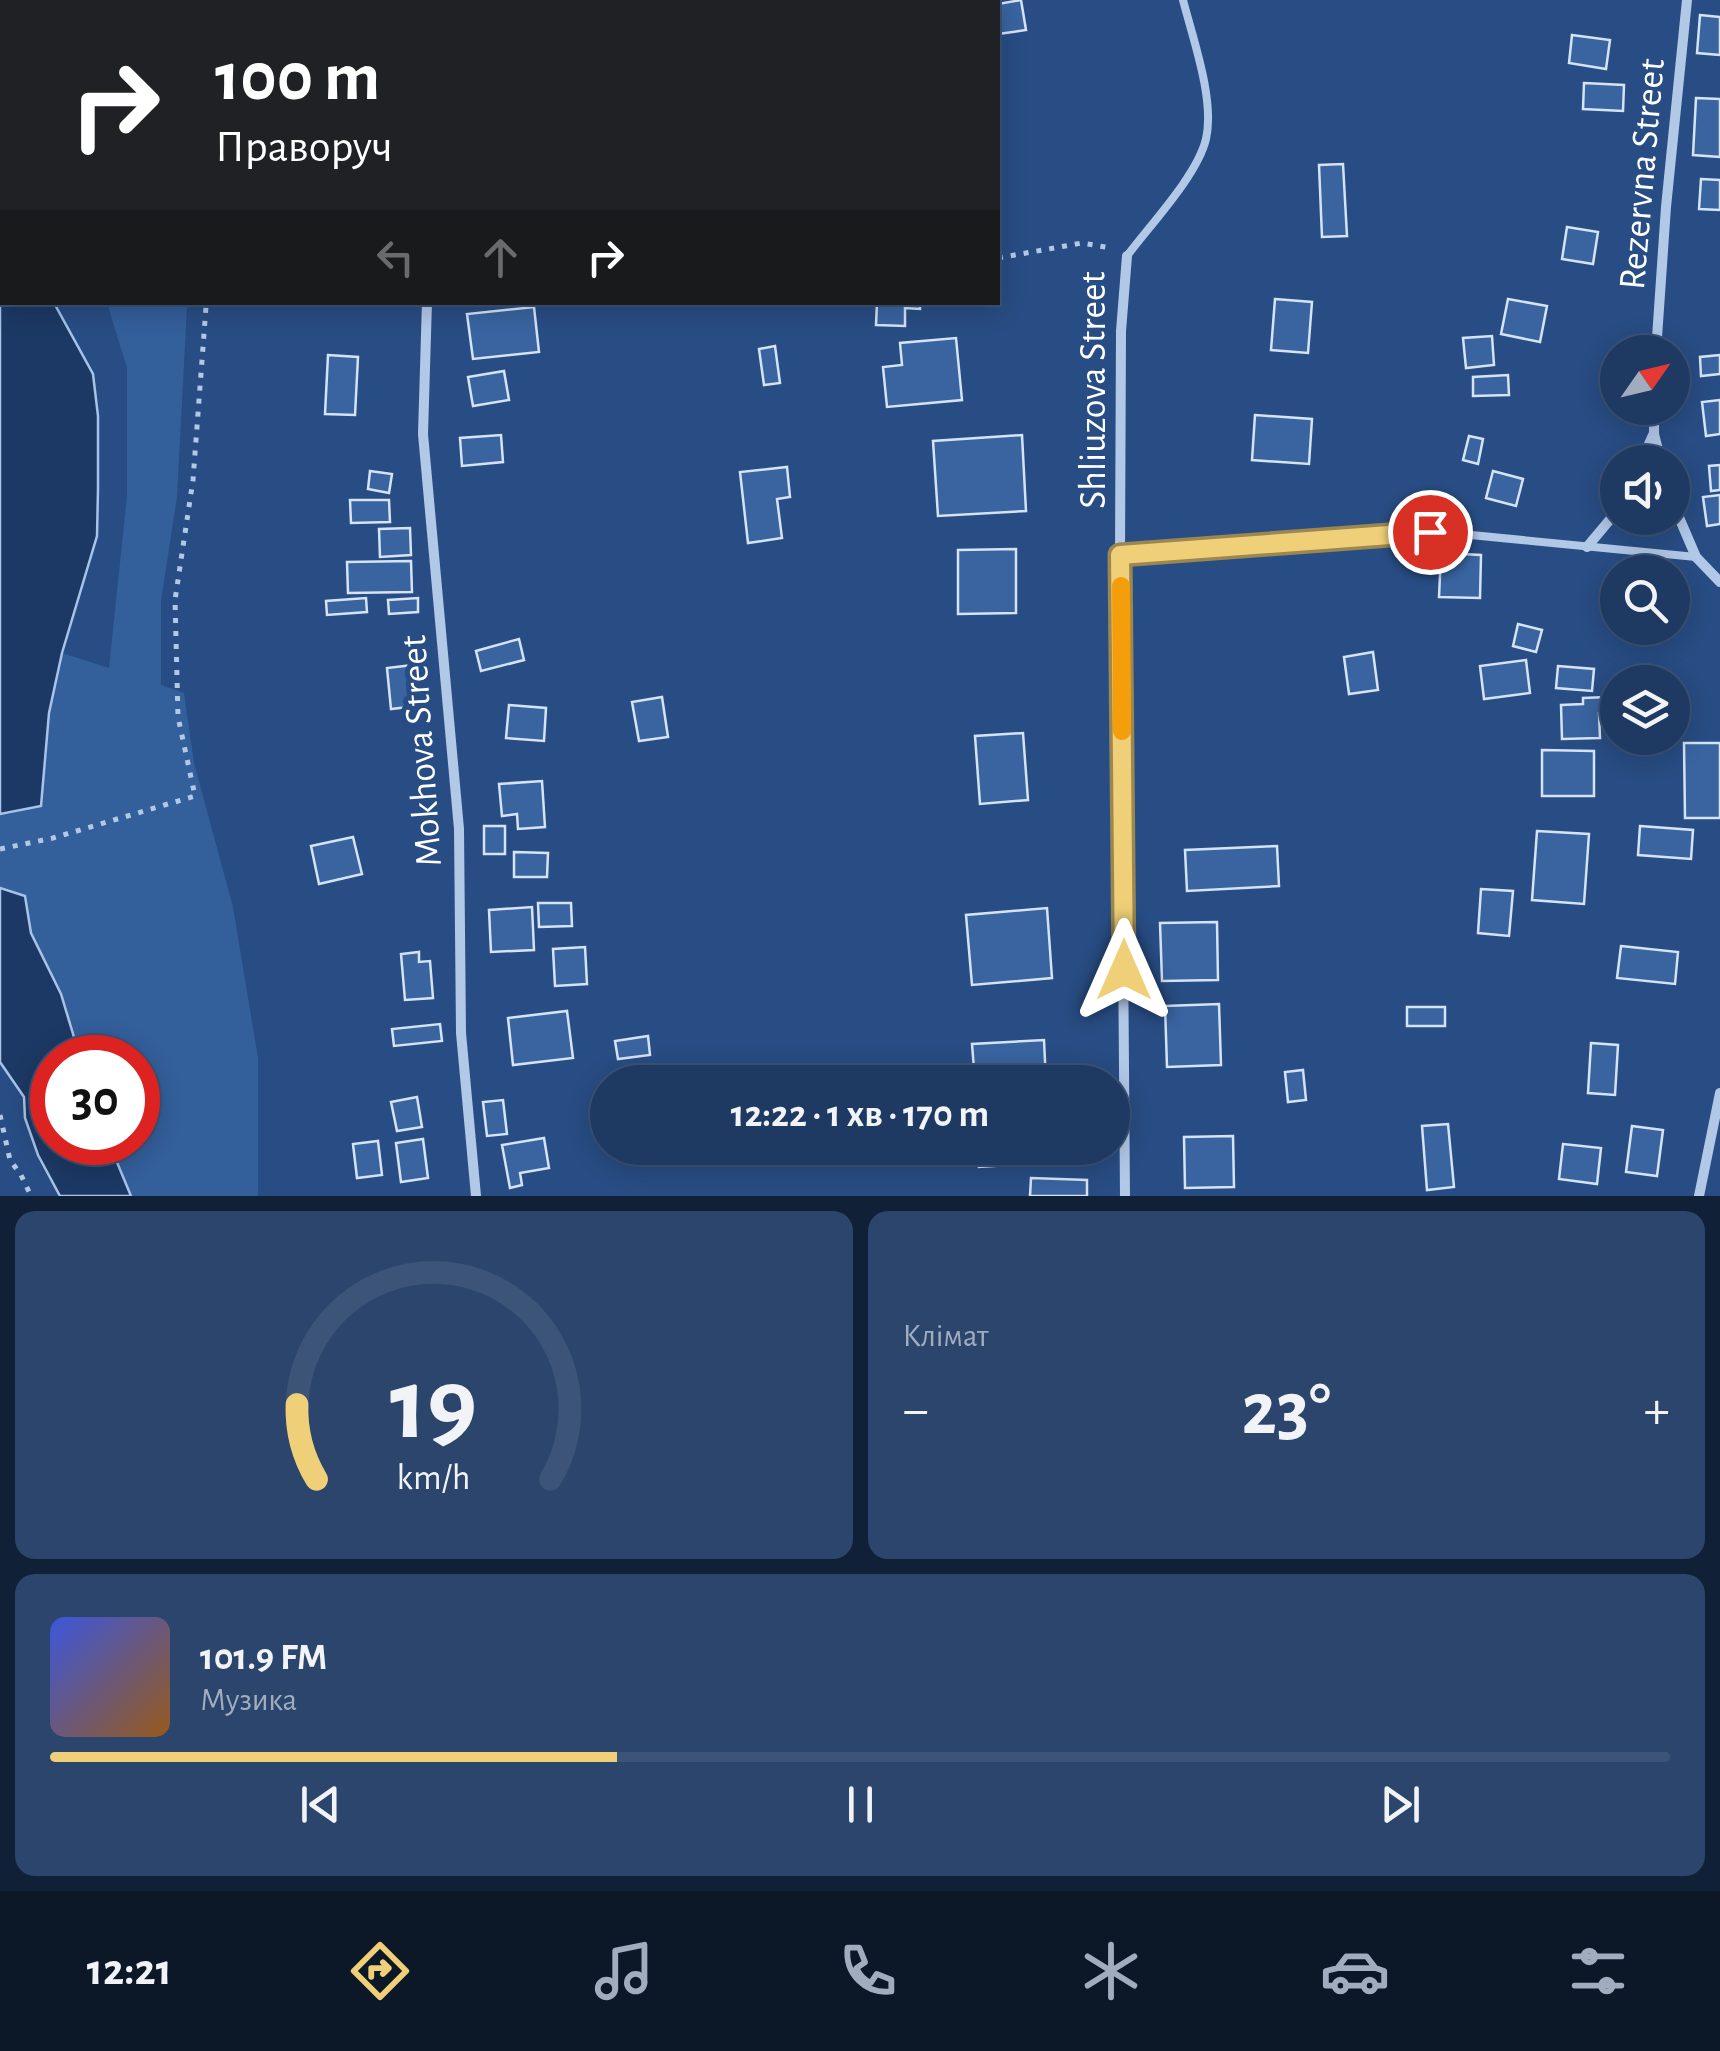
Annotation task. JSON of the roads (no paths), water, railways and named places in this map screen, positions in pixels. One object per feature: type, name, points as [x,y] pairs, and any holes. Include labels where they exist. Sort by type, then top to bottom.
[{"type":"street","name":"Rezervna Street","points":[[1657,335],[1686,0]]},
{"type":"street","name":"Shliuzova Street","points":[[1125,1196],[1120,555],[1121,330],[1127,256]]},
{"type":"street","name":"Mokhova Street","points":[[426,305],[423,434],[459,829],[461,1033],[476,1196]]},
{"type":"street","points":[[1654,425],[1657,445]]},
{"type":"street","points":[[1649,445],[1654,434]]},
{"type":"street","points":[[1587,547],[1600,531]]},
{"type":"street","points":[[1687,535],[1696,557],[1720,582]]},
{"type":"street","points":[[1700,1196],[1720,1093]]},
{"type":"lane","points":[[1127,256],[1186,180],[1206,140],[1208,98],[1184,0]]},
{"type":"lane","points":[[1120,555],[1430,532],[1696,557]]}]
